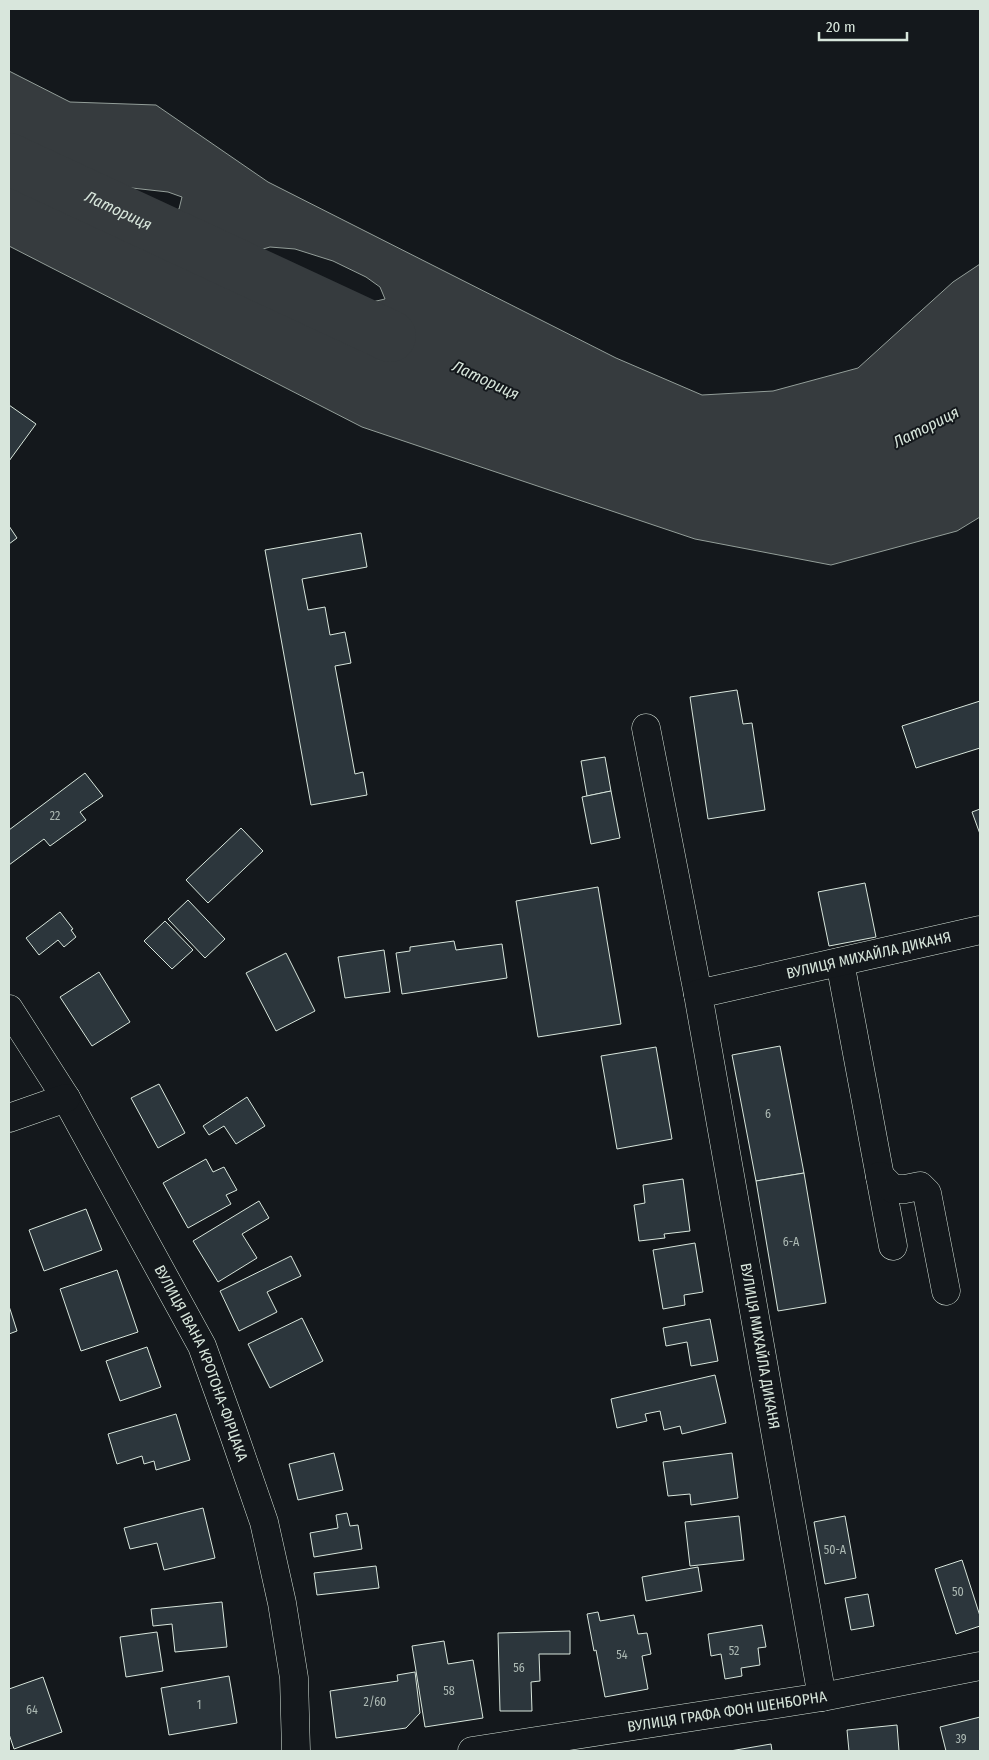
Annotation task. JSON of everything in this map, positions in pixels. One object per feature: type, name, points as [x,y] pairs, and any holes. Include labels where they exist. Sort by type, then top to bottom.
[{"type":"main road","name":"ВУЛИЦЯ МИХАЙЛА ДИКАНЯ","points":[[646,728],[698,994],[822,1698]]},
{"type":"main road","name":"ВУЛИЦЯ МИХАЙЛА ДИКАНЯ","points":[[698,994],[980,930]]},
{"type":"main road","points":[[840,962],[893,1246]]},
{"type":"main road","name":"ВУЛИЦЯ ІВАНА КРОТОНА-ФІРЦАКА","points":[[9,1009],[66,1098],[202,1346],[234,1432],[264,1522],[282,1603],[294,1678],[296,1751]]},
{"type":"main road","points":[[9,1118],[66,1098]]},
{"type":"main road","points":[[880,1176],[893,1189],[920,1186],[927,1193],[946,1290]]},
{"type":"main road","name":"ВУЛИЦЯ ГРАФА ФОН ШЕНБОРНА","points":[[472,1751],[822,1698],[980,1666]]},
{"type":"water","points":[[9,71],[70,102],[156,105],[268,182],[616,358],[702,395],[773,391],[858,368],[953,282],[980,264],[980,517],[957,531],[831,565],[695,539],[362,427],[9,246]],"holes":[[[132,188],[168,192],[182,197],[179,209],[163,216],[145,220],[109,220],[101,211],[103,195],[112,191]],[[270,247],[295,249],[333,261],[366,277],[380,287],[385,299],[372,302],[320,306],[298,300],[280,289],[265,289],[251,277],[250,260],[256,251]]]},
{"type":"building","points":[[9,405],[36,424],[9,461]]},
{"type":"building","points":[[9,526],[17,538],[9,544]]},
{"type":"building","points":[[361,533],[367,567],[302,579],[308,610],[325,607],[330,635],[345,632],[351,663],[335,666],[355,774],[363,772],[367,795],[311,805],[265,550]]},
{"type":"building","points":[[737,690],[743,724],[752,723],[765,810],[708,819],[690,697]]},
{"type":"building","points":[[980,701],[980,748],[916,768],[902,726]]},
{"type":"building","points":[[605,757],[611,791],[587,796],[581,761]]},
{"type":"building","points":[[85,773],[103,796],[80,812],[86,820],[50,846],[44,839],[9,865],[9,830]]},
{"type":"building","points":[[611,791],[620,838],[591,844],[582,797]]},
{"type":"building","points":[[980,809],[980,834],[972,812]]},
{"type":"building","points":[[241,828],[263,851],[208,903],[186,880]]},
{"type":"building","points":[[865,883],[876,937],[829,946],[818,892]]},
{"type":"building","points":[[598,887],[621,1024],[538,1037],[516,901]]},
{"type":"building","points":[[188,900],[225,939],[205,958],[168,919]]},
{"type":"building","points":[[60,912],[73,929],[71,930],[76,937],[64,947],[58,940],[39,955],[26,938]]},
{"type":"building","points":[[165,921],[193,950],[172,969],[144,941]]},
{"type":"building","points":[[454,941],[456,950],[502,944],[507,978],[402,994],[396,953],[410,951],[410,947]]},
{"type":"building","points":[[384,950],[390,992],[345,998],[338,957]]},
{"type":"building","points":[[286,953],[315,1011],[276,1031],[246,973]]},
{"type":"building","points":[[99,972],[130,1022],[92,1046],[60,997]]},
{"type":"building","points":[[780,1046],[804,1173],[756,1181],[732,1055]]},
{"type":"building","points":[[656,1047],[672,1139],[617,1149],[601,1056]]},
{"type":"building","points":[[159,1084],[185,1133],[158,1148],[131,1098]]},
{"type":"building","points":[[247,1097],[265,1126],[236,1144],[224,1126],[209,1135],[203,1126]]},
{"type":"building","points":[[206,1159],[213,1172],[224,1167],[237,1190],[226,1195],[231,1204],[188,1228],[163,1183]]},
{"type":"building","points":[[804,1173],[826,1303],[778,1311],[756,1181]]},
{"type":"building","points":[[683,1179],[690,1231],[664,1234],[665,1238],[639,1241],[634,1205],[645,1203],[643,1185]]},
{"type":"building","points":[[259,1201],[269,1218],[242,1234],[257,1258],[218,1282],[193,1241]]},
{"type":"building","points":[[86,1209],[102,1250],[44,1271],[29,1230]]},
{"type":"building","points":[[695,1243],[703,1292],[684,1295],[685,1305],[663,1309],[653,1250]]},
{"type":"building","points":[[291,1256],[301,1276],[267,1292],[277,1312],[239,1331],[220,1291]]},
{"type":"building","points":[[117,1270],[138,1332],[81,1351],[60,1289]]},
{"type":"building","points":[[9,1306],[17,1331],[9,1334]]},
{"type":"building","points":[[302,1318],[323,1361],[270,1388],[248,1344]]},
{"type":"building","points":[[710,1319],[718,1361],[691,1366],[687,1342],[666,1346],[663,1328]]},
{"type":"building","points":[[147,1347],[161,1387],[120,1401],[106,1361]]},
{"type":"building","points":[[715,1375],[726,1423],[682,1434],[680,1426],[664,1430],[660,1411],[645,1414],[647,1421],[617,1428],[611,1399]]},
{"type":"building","points":[[176,1414],[190,1460],[156,1470],[154,1461],[144,1464],[142,1456],[117,1464],[108,1434]]},
{"type":"building","points":[[334,1453],[343,1490],[298,1500],[289,1464]]},
{"type":"building","points":[[732,1453],[738,1498],[691,1505],[690,1494],[668,1496],[663,1462]]},
{"type":"building","points":[[203,1508],[215,1558],[164,1570],[157,1543],[130,1549],[124,1528]]},
{"type":"building","points":[[347,1513],[350,1526],[358,1525],[362,1549],[314,1557],[310,1533],[338,1528],[336,1515]]},
{"type":"building","points":[[739,1516],[744,1560],[690,1566],[685,1522]]},
{"type":"building","points":[[845,1516],[856,1578],[825,1584],[814,1522]]},
{"type":"building","points":[[962,1560],[980,1616],[980,1626],[956,1634],[935,1569]]},
{"type":"building","points":[[376,1566],[379,1588],[317,1595],[314,1573]]},
{"type":"building","points":[[698,1567],[702,1591],[646,1601],[642,1577]]},
{"type":"building","points":[[868,1594],[874,1626],[851,1630],[845,1598]]},
{"type":"building","points":[[222,1602],[227,1647],[175,1652],[172,1624],[153,1626],[151,1609]]},
{"type":"building","points":[[598,1612],[600,1621],[634,1615],[638,1634],[647,1633],[651,1654],[642,1656],[648,1689],[605,1697],[587,1614]]},
{"type":"building","points":[[762,1625],[766,1647],[758,1648],[760,1665],[741,1668],[742,1676],[725,1679],[721,1654],[711,1656],[708,1634]]},
{"type":"building","points":[[570,1631],[570,1654],[539,1654],[540,1681],[531,1682],[532,1711],[500,1711],[498,1633]]},
{"type":"building","points":[[157,1632],[163,1671],[126,1677],[120,1637]]},
{"type":"building","points":[[444,1641],[448,1664],[473,1660],[483,1718],[425,1727],[412,1646]]},
{"type":"building","points":[[415,1672],[420,1713],[406,1728],[336,1738],[330,1691],[398,1681],[397,1675]]},
{"type":"building","points":[[229,1676],[237,1723],[169,1735],[161,1688]]},
{"type":"building","points":[[43,1677],[62,1732],[14,1749],[9,1734],[9,1689]]},
{"type":"building","points":[[980,1717],[980,1751],[946,1751],[940,1727]]},
{"type":"building","points":[[897,1725],[899,1751],[849,1751],[847,1730]]},
{"type":"building","points":[[771,1744],[772,1751],[730,1751]]},
{"type":"waterway","name":"Латориця","points":[[9,159],[390,336]]}]
